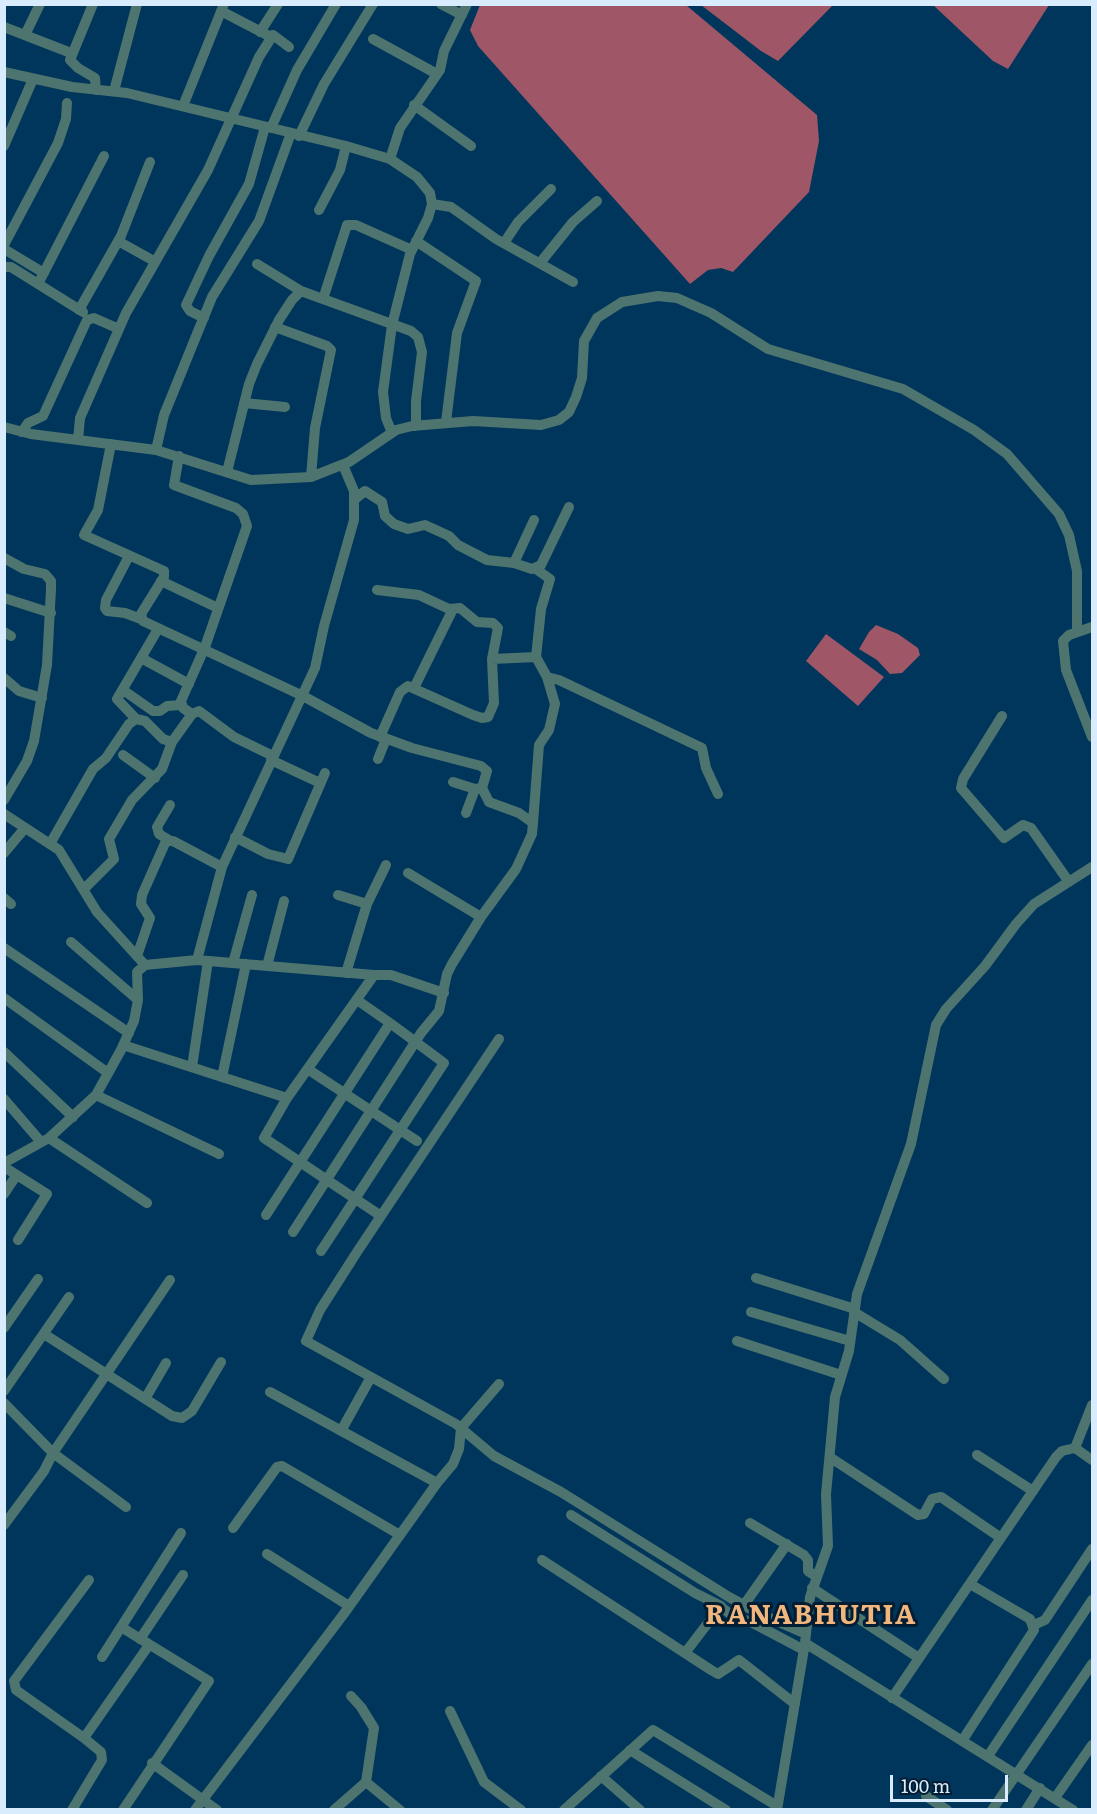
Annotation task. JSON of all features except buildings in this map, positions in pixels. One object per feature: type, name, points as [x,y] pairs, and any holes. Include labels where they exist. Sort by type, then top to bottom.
[{"type":"street","points":[[25,35],[40,4]]},
{"type":"street","points":[[93,4],[70,60],[73,65],[95,78],[96,90]]},
{"type":"street","points":[[114,91],[137,4]]},
{"type":"street","points":[[78,440],[80,418],[119,329],[154,261],[207,170],[278,4]]},
{"type":"street","points":[[204,318],[190,311],[186,305],[209,256],[249,184],[268,128],[297,70],[336,4]]},
{"type":"street","points":[[156,450],[164,415],[212,297],[259,221],[295,135],[373,4]]},
{"type":"street","points":[[441,4],[462,15]]},
{"type":"street","points":[[390,159],[394,140],[414,105],[437,74],[444,51],[467,4]]},
{"type":"street","points":[[183,106],[223,8],[289,46]]},
{"type":"street","points":[[4,27],[71,53]]},
{"type":"street","points":[[373,39],[437,74]]},
{"type":"street","points":[[4,72],[96,90],[114,91],[346,146],[390,159],[426,186],[432,204],[414,245],[392,325],[382,392],[386,418],[392,433]]},
{"type":"street","points":[[4,146],[33,79]]},
{"type":"street","points":[[44,273],[4,247],[58,143],[66,119],[67,103]]},
{"type":"street","points":[[414,105],[471,146]]},
{"type":"street","points":[[319,210],[340,170],[346,146]]},
{"type":"street","points":[[38,284],[104,156]]},
{"type":"street","points":[[79,310],[118,241],[150,162]]},
{"type":"street","points":[[504,243],[518,222],[551,189]]},
{"type":"street","points":[[540,263],[569,227],[597,201]]},
{"type":"street","points":[[432,204],[451,207],[504,243],[573,282]]},
{"type":"street","points":[[323,299],[347,225],[356,225],[414,245],[476,281],[457,333],[446,422]]},
{"type":"street","points":[[118,241],[154,261]]},
{"type":"street","points":[[257,264],[301,291],[411,331],[421,343],[416,426]]},
{"type":"street","points":[[4,267],[11,267],[90,317],[119,329]]},
{"type":"street","points":[[228,472],[244,404],[257,364],[275,327],[292,300],[301,291]]},
{"type":"street","points":[[4,427],[110,448],[156,450],[178,461],[256,480],[311,477],[343,465],[392,433],[416,426],[483,421],[536,425],[559,420],[568,412],[576,397],[582,378],[586,335],[602,313],[622,302],[667,296],[683,300],[711,313],[763,347],[903,389],[974,430],[1007,454],[1059,514],[1069,535],[1077,571],[1077,632]]},
{"type":"street","points":[[22,432],[28,423],[43,416],[83,326],[90,317]]},
{"type":"street","points":[[275,327],[327,346],[331,350],[315,428],[311,477]]},
{"type":"street","points":[[244,404],[285,407]]},
{"type":"street","points":[[110,448],[98,510],[84,536],[164,571],[161,581],[141,614],[141,619]]},
{"type":"street","points":[[178,461],[173,481],[177,487],[229,504],[243,514],[246,520],[246,532],[204,650],[181,705]]},
{"type":"street","points":[[192,1067],[202,961],[222,867],[315,668],[342,559],[352,536],[355,498],[343,465]]},
{"type":"street","points":[[293,1232],[416,1042],[439,1011],[452,964],[481,917],[521,860],[532,834],[539,745],[549,730],[555,704],[547,677],[536,657],[541,609],[550,579],[536,569],[514,563],[487,560],[458,545],[450,536],[425,525],[408,529],[393,524],[385,516],[382,502],[365,491],[355,498]]},
{"type":"street","points":[[536,569],[541,565],[569,507]]},
{"type":"street","points":[[514,563],[534,520]]},
{"type":"street","points":[[129,556],[105,604],[107,611],[125,613],[141,619],[303,696],[383,738],[480,766],[487,771],[466,813]]},
{"type":"street","points":[[4,558],[24,569],[48,577],[51,589],[51,613],[42,698],[31,752],[4,800]]},
{"type":"street","points":[[161,581],[218,608]]},
{"type":"street","points":[[377,590],[419,595],[453,609],[464,610],[477,622],[496,624],[498,628],[492,659],[494,703],[491,713],[486,718],[473,715],[408,686],[399,692],[378,759]]},
{"type":"street","points":[[4,598],[51,613]]},
{"type":"street","points":[[414,688],[453,609]]},
{"type":"street","points":[[1092,627],[1065,638],[1063,654],[1070,683],[1092,737]]},
{"type":"street","points":[[158,629],[118,702],[136,718],[172,742]]},
{"type":"street","points":[[492,659],[536,657]]},
{"type":"street","points":[[143,659],[189,684]]},
{"type":"street","points":[[547,677],[559,680],[702,748],[706,768],[718,794]]},
{"type":"street","points":[[4,678],[19,691],[42,698]]},
{"type":"street","points":[[123,690],[153,711],[160,711],[167,706],[181,705],[192,714]]},
{"type":"street","points":[[84,889],[114,860],[109,839],[132,800],[155,778],[166,762],[172,742],[192,714],[203,712],[234,737],[272,758],[322,778],[288,859],[268,854],[235,837]]},
{"type":"street","points":[[1002,716],[963,779],[961,788],[1004,837],[1023,825],[1031,828],[1069,882]]},
{"type":"street","points":[[50,844],[93,769],[106,758],[129,723],[136,718]]},
{"type":"street","points":[[123,755],[155,778]]},
{"type":"street","points":[[453,782],[479,788],[489,802],[519,813],[533,823]]},
{"type":"street","points":[[170,805],[157,827],[159,834],[222,867]]},
{"type":"street","points":[[4,814],[62,854],[97,912],[141,960],[202,961],[391,975],[444,993]]},
{"type":"street","points":[[4,853],[25,828]]},
{"type":"street","points":[[18,1240],[47,1194],[16,1176],[4,1165],[45,1140],[74,1118],[96,1095],[123,1045],[129,1033],[138,1000],[137,972],[150,918],[141,904],[142,895],[164,845],[169,840]]},
{"type":"street","points":[[346,973],[367,904],[386,864]]},
{"type":"street","points":[[564,1809],[649,1732],[656,1731],[777,1808],[812,1588],[828,1546],[826,1494],[835,1397],[857,1312],[857,1294],[911,1144],[934,1033],[940,1018],[985,966],[1023,915],[1034,904],[1092,867]]},
{"type":"street","points":[[408,873],[481,917]]},
{"type":"street","points":[[233,963],[252,895]]},
{"type":"street","points":[[338,895],[367,904]]},
{"type":"street","points":[[267,966],[284,901]]},
{"type":"street","points":[[71,942],[138,1000]]},
{"type":"street","points":[[4,948],[129,1033]]},
{"type":"street","points":[[222,1077],[246,964]]},
{"type":"street","points":[[374,975],[287,1098],[264,1138],[381,1216]]},
{"type":"street","points":[[4,998],[108,1073]]},
{"type":"street","points":[[321,1251],[444,1063],[357,1000]]},
{"type":"street","points":[[266,1215],[390,1023]]},
{"type":"street","points":[[499,1039],[320,1310],[306,1341],[461,1428],[494,1456],[561,1492],[1073,1809]]},
{"type":"street","points":[[123,1045],[287,1098]]},
{"type":"street","points":[[4,1052],[74,1118]]},
{"type":"street","points":[[309,1070],[417,1141]]},
{"type":"street","points":[[96,1095],[219,1154]]},
{"type":"street","points":[[4,1099],[45,1140],[147,1203]]},
{"type":"street","points":[[4,1194],[16,1176]]},
{"type":"street","points":[[756,1278],[857,1312],[908,1347],[944,1379]]},
{"type":"street","points":[[4,1328],[38,1279]]},
{"type":"street","points":[[4,1525],[44,1471],[53,1453],[170,1280]]},
{"type":"street","points":[[4,1390],[69,1297]]},
{"type":"street","points":[[751,1312],[850,1341]]},
{"type":"street","points":[[44,1334],[172,1416],[188,1417],[221,1362]]},
{"type":"street","points":[[737,1341],[841,1375]]},
{"type":"street","points":[[145,1399],[166,1363]]},
{"type":"street","points":[[329,1439],[338,1429],[371,1377]]},
{"type":"street","points":[[195,1809],[350,1606],[453,1464],[459,1449],[461,1428],[499,1384]]},
{"type":"street","points":[[270,1392],[437,1483]]},
{"type":"street","points":[[4,1403],[53,1453],[126,1507]]},
{"type":"street","points":[[1075,1448],[1092,1405]]},
{"type":"street","points":[[891,1698],[1062,1451],[1075,1448],[1092,1460]]},
{"type":"street","points":[[978,1455],[1033,1491]]},
{"type":"street","points":[[831,1458],[918,1515],[924,1515],[934,1497],[941,1497],[1001,1538]]},
{"type":"street","points":[[233,1528],[277,1467],[282,1466],[400,1535]]},
{"type":"street","points":[[571,1515],[737,1619],[749,1621],[805,1642]]},
{"type":"street","points":[[750,1523],[807,1557],[808,1570],[817,1577]]},
{"type":"street","points":[[102,1657],[181,1533]]},
{"type":"street","points":[[744,1605],[787,1544]]},
{"type":"street","points":[[962,1741],[1030,1637],[1034,1625],[1045,1620],[1092,1549]]},
{"type":"street","points":[[267,1554],[350,1606]]},
{"type":"street","points":[[542,1560],[718,1674],[735,1661],[746,1663],[795,1704]]},
{"type":"street","points":[[84,1738],[145,1642],[183,1575]]},
{"type":"street","points":[[72,1809],[102,1760],[101,1752],[16,1690],[14,1681],[88,1580]]},
{"type":"street","points":[[970,1584],[1017,1611],[1034,1625]]},
{"type":"street","points":[[812,1588],[919,1658]]},
{"type":"street","points":[[988,1756],[1092,1600]]},
{"type":"street","points":[[685,1653],[721,1607]]},
{"type":"street","points":[[121,1627],[208,1681]]},
{"type":"street","points":[[992,1809],[1092,1664]]},
{"type":"street","points":[[123,1809],[216,1671]]},
{"type":"street","points":[[334,1809],[366,1782],[374,1728],[351,1696]]},
{"type":"street","points":[[450,1711],[484,1782],[521,1809]]},
{"type":"street","points":[[1055,1798],[1092,1745]]},
{"type":"street","points":[[630,1750],[726,1809]]},
{"type":"street","points":[[152,1763],[217,1809]]},
{"type":"street","points":[[601,1776],[640,1809]]},
{"type":"street","points":[[366,1782],[400,1809]]},
{"type":"street","points":[[1026,1809],[1040,1788]]},
{"type":"street","points":[[926,1796],[948,1809]]},
{"type":"shaded area","points":[[480,5],[686,5],[817,115],[819,141],[809,192],[733,272],[721,268],[708,270],[690,284],[478,46],[470,30]]},
{"type":"shaded area","points":[[701,5],[833,5],[778,61],[761,51]]},
{"type":"shaded area","points":[[933,5],[1049,5],[1008,69],[993,61]]},
{"type":"shaded area","points":[[876,625],[898,634],[918,648],[920,655],[902,673],[890,674],[877,660],[859,649]]},
{"type":"shaded area","points":[[826,634],[884,677],[858,706],[806,661]]},
{"type":"district","name":"RANABHUTIA","points":[[811,1616]]}]
